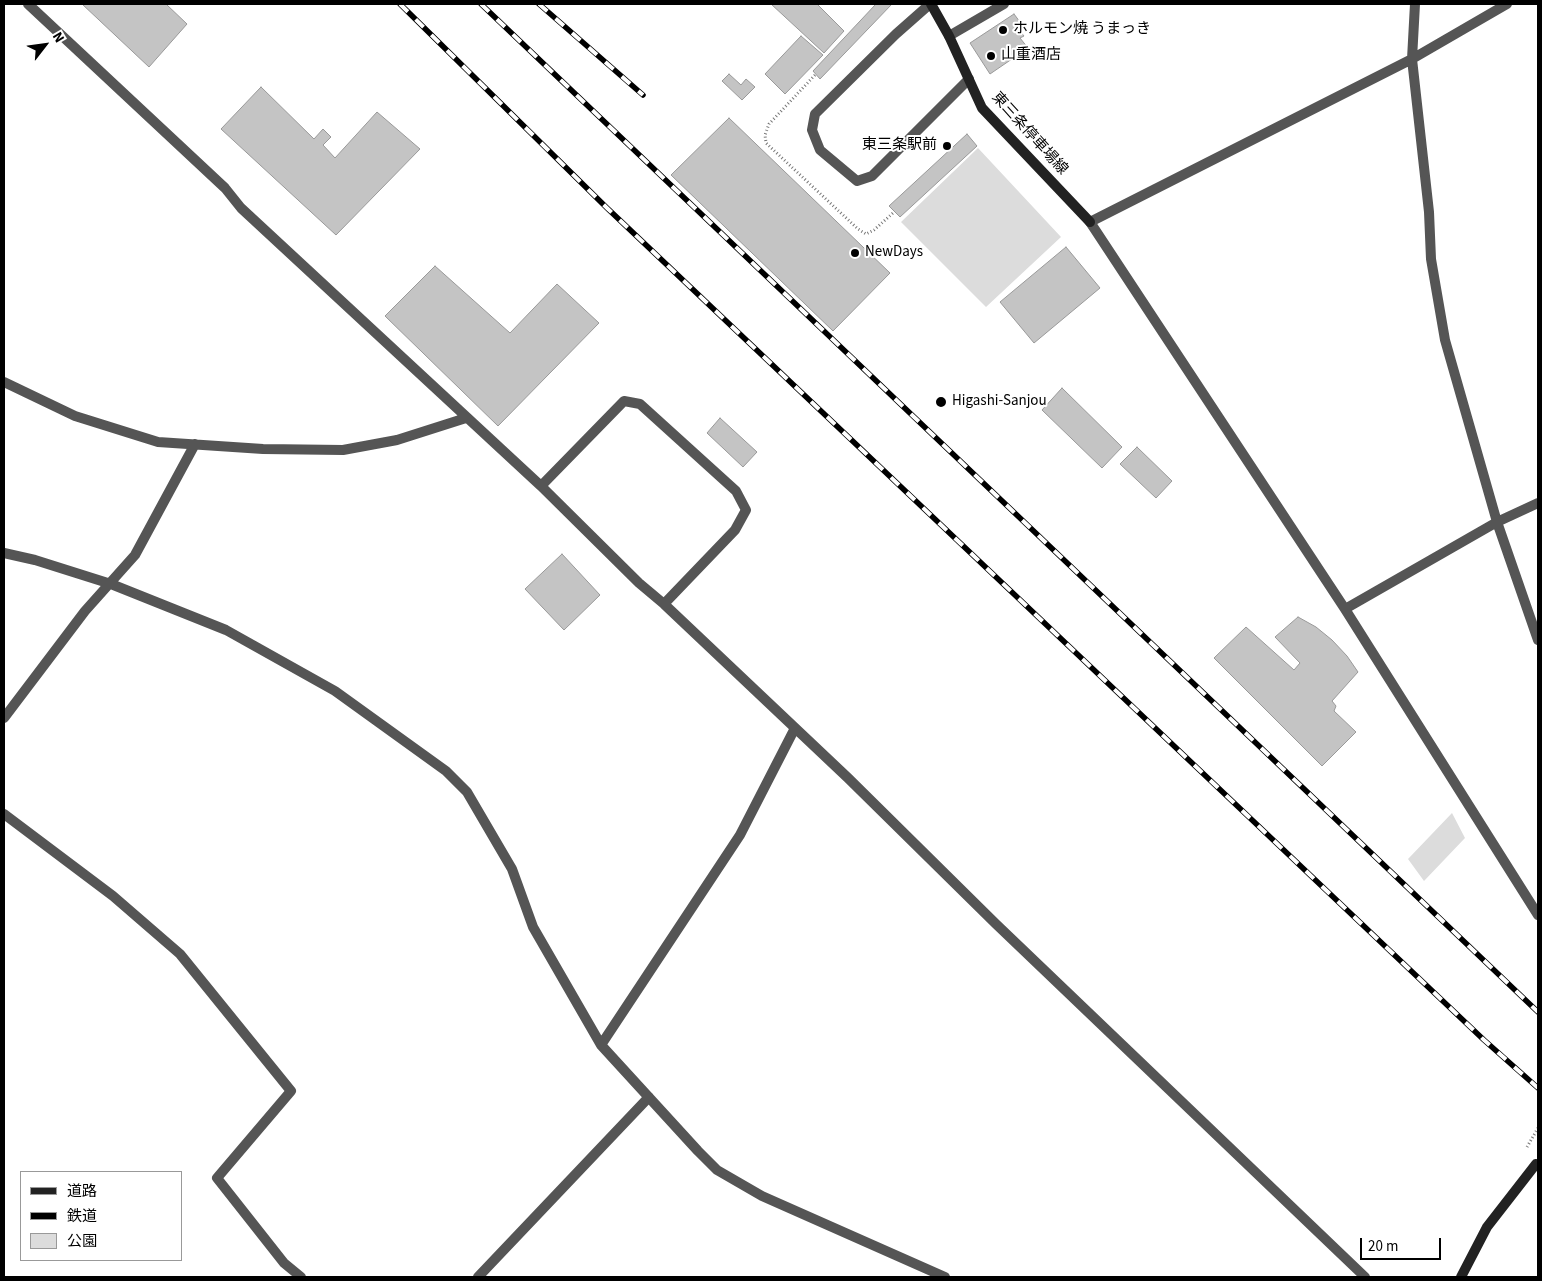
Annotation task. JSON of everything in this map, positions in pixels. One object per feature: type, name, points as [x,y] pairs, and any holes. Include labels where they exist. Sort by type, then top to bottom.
[{"type":"main road","name":"東三条停車場線","points":[[930,4],[949,36],[982,108],[1090,222]]},
{"type":"main road","points":[[1461,1277],[1487,1227],[1536,1164],[1538,1166]]},
{"type":"street","points":[[28,4],[224,188],[242,208],[541,486],[639,583],[664,604],[848,778],[1003,931],[1365,1277]]},
{"type":"street","points":[[930,4],[896,34],[815,114],[812,130],[820,150],[857,181],[872,176],[969,79]]},
{"type":"street","points":[[949,36],[1004,4]]},
{"type":"street","points":[[1415,4],[1412,59],[1429,212],[1431,259],[1445,340],[1497,522],[1538,640]]},
{"type":"street","points":[[1507,4],[1412,59],[1090,222],[1345,609],[1538,915]]},
{"type":"street","points":[[4,382],[75,416],[158,442],[263,449],[343,450],[397,440],[466,418]]},
{"type":"street","points":[[541,486],[624,401],[640,404],[736,491],[746,510],[735,530],[664,604]]},
{"type":"street","points":[[4,718],[85,611],[136,555],[195,444]]},
{"type":"street","points":[[1345,609],[1497,522],[1538,503]]},
{"type":"street","points":[[4,553],[35,560],[111,584],[226,630],[335,691],[446,771],[467,792],[512,869],[533,928],[601,1045],[717,1170],[762,1196],[946,1277]]},
{"type":"street","points":[[601,1045],[740,835],[795,728]]},
{"type":"street","points":[[4,814],[113,896],[180,954],[291,1091],[217,1178],[284,1263],[301,1277]]},
{"type":"street","points":[[478,1277],[649,1097]]},
{"type":"path","points":[[1524,1153],[1538,1128]]},
{"type":"green space","points":[[978,148],[1061,237],[986,307],[901,222]]},
{"type":"green space","points":[[1452,813],[1465,838],[1424,881],[1408,859]]},
{"type":"building","points":[[82,4],[166,4],[187,24],[149,67]]},
{"type":"building","points":[[771,4],[817,4],[844,31],[824,53]]},
{"type":"building","points":[[876,4],[892,4],[820,79],[813,71]]},
{"type":"building","points":[[1014,14],[1023,26],[1019,30],[1024,36],[1020,38],[1028,48],[990,74],[970,43]]},
{"type":"building","points":[[801,36],[823,55],[785,94],[765,74]]},
{"type":"building","points":[[729,74],[741,85],[746,79],[755,87],[742,100],[722,81]]},
{"type":"building","points":[[261,87],[314,139],[323,129],[331,137],[323,145],[335,158],[377,112],[420,149],[336,235],[221,129]]},
{"type":"building","points":[[729,118],[890,273],[833,331],[671,175]]},
{"type":"building","points":[[967,134],[977,146],[900,217],[889,206]]},
{"type":"building","points":[[1066,247],[1100,288],[1034,343],[1000,302]]},
{"type":"building","points":[[435,266],[510,333],[557,284],[599,323],[498,426],[385,316]]},
{"type":"building","points":[[1062,388],[1122,447],[1102,468],[1042,410]]},
{"type":"building","points":[[720,418],[757,452],[743,467],[707,433]]},
{"type":"building","points":[[1137,447],[1172,481],[1156,498],[1120,464]]},
{"type":"building","points":[[562,554],[600,595],[564,630],[525,589]]},
{"type":"building","points":[[1298,617],[1316,627],[1332,640],[1347,656],[1358,672],[1332,701],[1336,706],[1334,711],[1356,732],[1322,766],[1214,658],[1246,627],[1294,670],[1300,663],[1275,637]]},
{"type":"railway","points":[[400,4],[607,208],[1484,1040],[1538,1088]]},
{"type":"railway","points":[[481,4],[1538,1012]]},
{"type":"railway","points":[[539,4],[643,95]]},
{"type":"place","name":"ホルモン焼 うまっき","points":[[1003,30]]},
{"type":"place","name":"山重酒店","points":[[991,56]]},
{"type":"place","name":"東三条駅前","points":[[947,146]]},
{"type":"place","name":"NewDays","points":[[855,253]]},
{"type":"place","name":"Higashi-Sanjou","points":[[941,402]]}]
